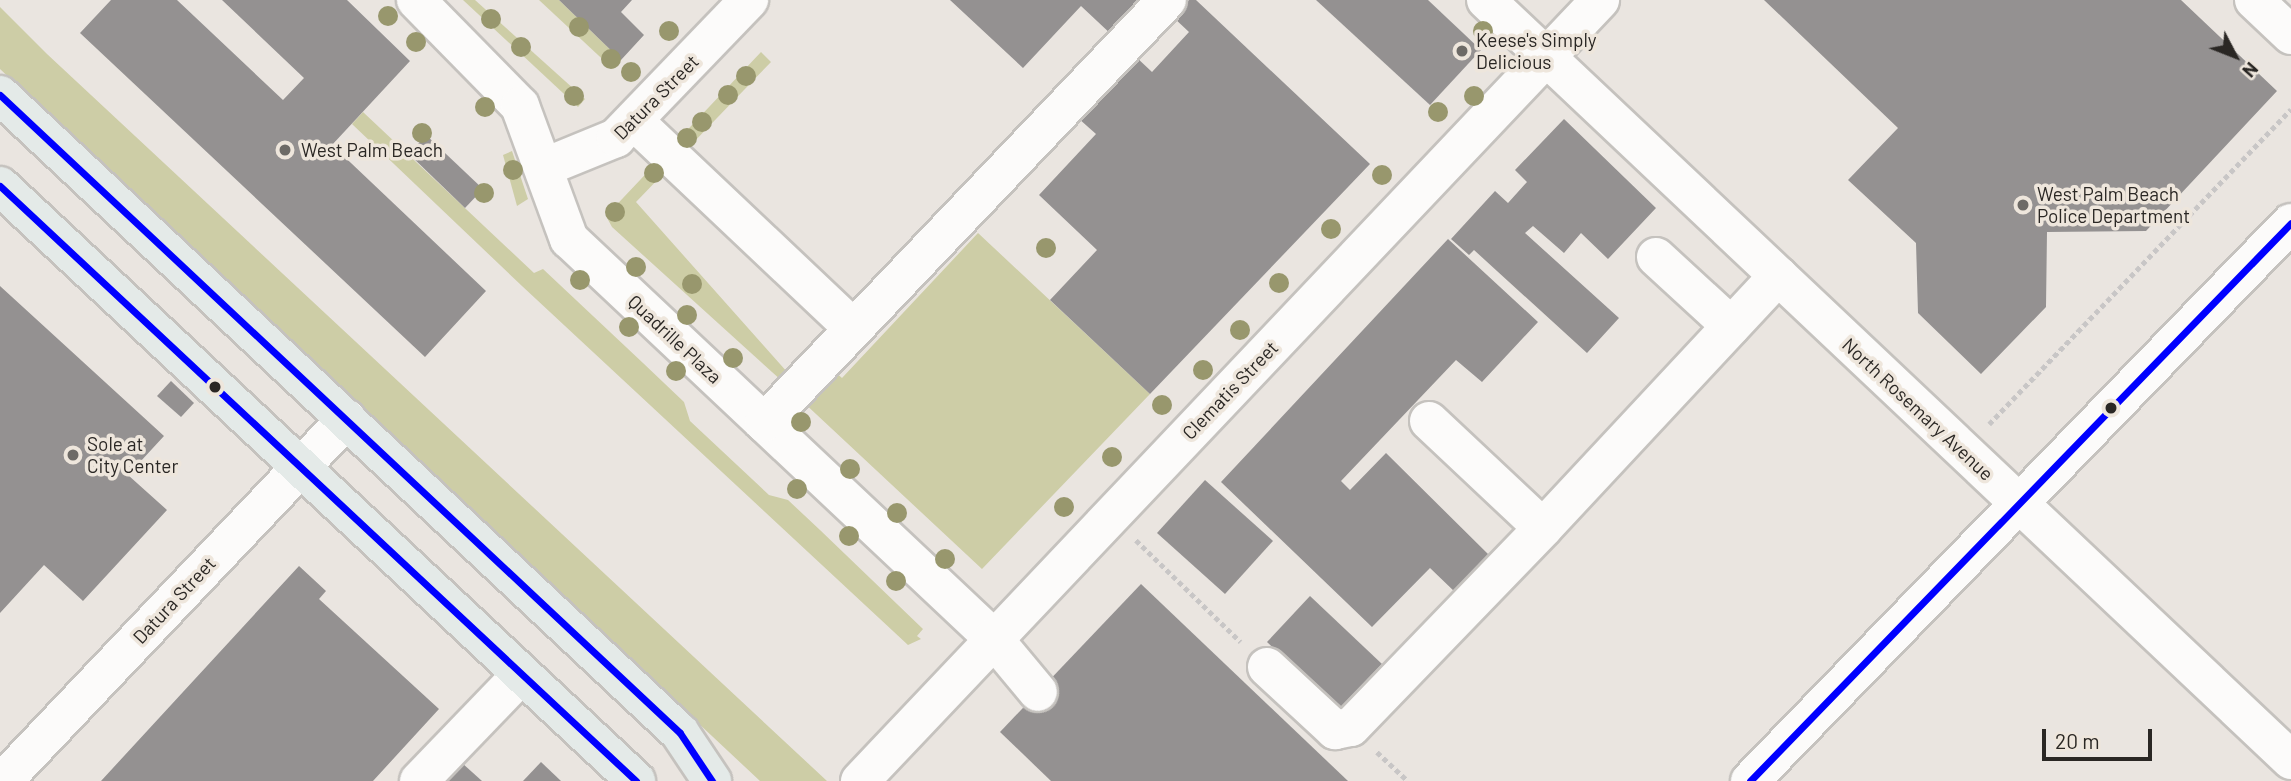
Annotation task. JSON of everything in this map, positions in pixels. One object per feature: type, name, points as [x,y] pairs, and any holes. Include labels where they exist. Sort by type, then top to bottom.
[{"type":"main road","points":[[0,95],[680,733],[712,781]]},
{"type":"main road","points":[[0,186],[636,781]]},
{"type":"street","name":"Quadrille Plaza","points":[[416,0],[520,106],[545,167],[569,239],[993,638],[1038,692]]},
{"type":"street","name":"Datura Street","points":[[545,167],[609,144],[635,122],[749,0]]},
{"type":"street","points":[[764,423],[1167,0]]},
{"type":"street","name":"North Rosemary Avenue","points":[[1486,0],[2291,760]]},
{"type":"street","name":"Clematis Street","points":[[860,781],[1600,0]]},
{"type":"street","points":[[2261,2],[2291,35]]},
{"type":"street","points":[[635,122],[854,329]]},
{"type":"street","points":[[1750,781],[2021,506],[2291,223]]},
{"type":"street","points":[[1656,257],[1731,326]]},
{"type":"street","points":[[1267,667],[1335,730],[1351,727],[1778,276]]},
{"type":"street","name":"Datura Street","points":[[3,781],[346,419]]},
{"type":"street","points":[[1429,421],[1542,528]]},
{"type":"street","points":[[419,781],[521,675]]},
{"type":"path","points":[[1992,421],[2291,109]]},
{"type":"path","points":[[1111,516],[1267,667]]},
{"type":"green space","points":[[463,0],[475,0],[585,99],[578,107]]},
{"type":"green space","points":[[539,0],[559,0],[621,60],[613,69]]},
{"type":"green space","points":[[0,7],[47,54],[827,781],[760,781],[0,69]]},
{"type":"green space","points":[[761,52],[771,62],[636,202],[788,373],[782,381],[612,227],[606,216]]},
{"type":"green space","points":[[363,112],[534,273],[543,269],[643,363],[684,402],[690,421],[769,495],[788,500],[820,530],[923,629],[917,636],[921,639],[908,645],[522,286],[352,124]]},
{"type":"green space","points":[[512,151],[528,199],[517,206],[503,155]]},
{"type":"green space","points":[[978,233],[1150,394],[982,569],[801,400],[831,368],[842,378]]},
{"type":"building","points":[[111,0],[177,0],[283,100],[304,78],[222,0],[347,0],[410,61],[332,145],[486,291],[425,357],[80,33]]},
{"type":"building","points":[[559,0],[632,0],[621,12],[644,35],[621,60]]},
{"type":"building","points":[[950,0],[1146,0],[1113,36],[1081,6],[1023,68]]},
{"type":"building","points":[[1189,0],[1196,0],[1370,164],[1150,394],[1050,300],[1097,250],[1039,195],[1096,134],[1078,118],[1135,56],[1152,72],[1189,32],[1173,17]]},
{"type":"building","points":[[1316,0],[1428,0],[1481,50],[1430,105]]},
{"type":"building","name":"West Palm Beach Police Department","points":[[1764,0],[2181,0],[2277,91],[2146,231],[2047,232],[2046,307],[1981,374],[1918,313],[1916,243],[1848,180],[1898,128]]},
{"type":"building","points":[[1564,119],[1656,208],[1608,259],[1581,233],[1564,253],[1533,226],[1525,233],[1619,318],[1587,353],[1474,250],[1469,255],[1451,239],[1495,191],[1508,203],[1527,182],[1515,170]]},
{"type":"building","points":[[426,135],[483,189],[465,208],[409,154]]},
{"type":"building","points":[[1448,239],[1538,322],[1482,382],[1456,360],[1341,481],[1350,490],[1386,453],[1490,556],[1456,593],[1430,568],[1372,627],[1221,482]]},
{"type":"building","name":"Sole at City Center","points":[[0,286],[164,436],[128,475],[167,510],[83,601],[44,565],[0,613]]},
{"type":"building","points":[[171,381],[194,403],[181,417],[157,396]]},
{"type":"building","points":[[1205,480],[1273,541],[1225,594],[1157,533]]},
{"type":"building","points":[[299,566],[326,591],[319,599],[439,709],[373,781],[101,781]]},
{"type":"building","points":[[1141,584],[1348,781],[1051,781],[1000,732]]},
{"type":"building","points":[[1310,596],[1382,664],[1338,710],[1267,642]]},
{"type":"building","points":[[541,762],[561,781],[523,781]]},
{"type":"building","points":[[462,763],[482,781],[445,781]]},
{"type":"transit line","points":[[0,95],[680,733],[712,781]]},
{"type":"transit line","points":[[0,186],[636,781]]},
{"type":"transit line","points":[[1750,781],[2291,223]]},
{"type":"place","name":"Keese's Simply Delicious","points":[[1462,51]]},
{"type":"place","name":"West Palm Beach","points":[[285,150]]},
{"type":"place","name":"West Palm Beach Police Department","points":[[2023,205]]},
{"type":"place","name":"Sole at City Center","points":[[73,455]]}]
